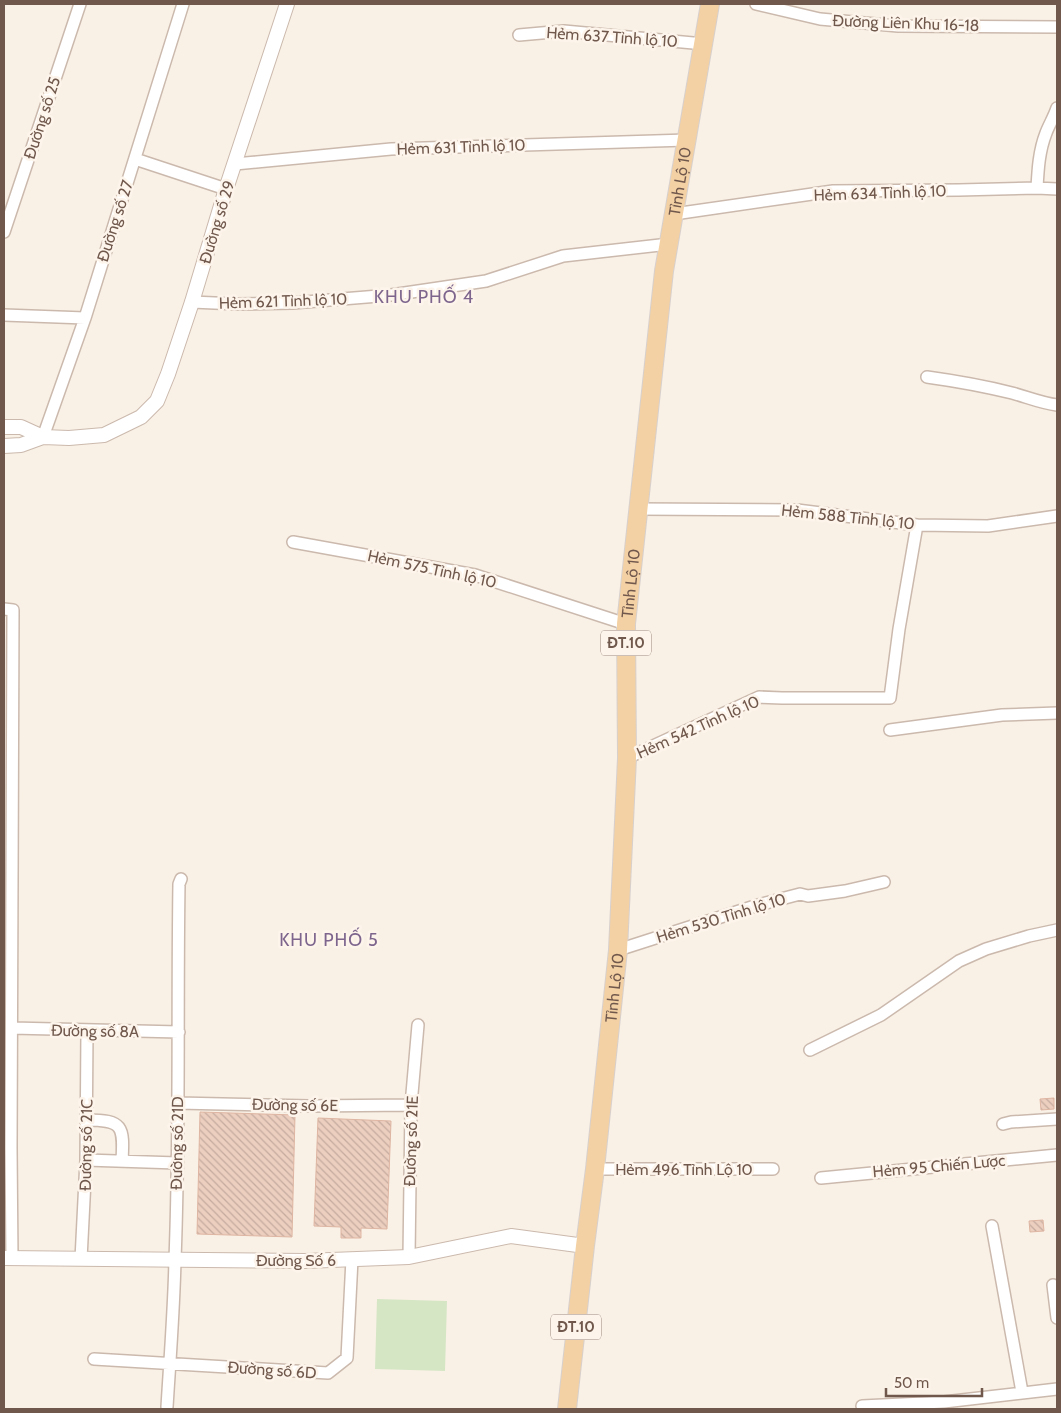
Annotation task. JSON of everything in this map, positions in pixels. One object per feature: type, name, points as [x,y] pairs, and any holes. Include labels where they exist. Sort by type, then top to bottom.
[{"type":"main road","name":"ĐT.10","points":[[704,44],[710,4]]},
{"type":"main road","name":"Tỉnh Lộ 10","points":[[585,1246],[618,950],[627,758],[626,624],[664,271],[704,44]]},
{"type":"main road","name":"ĐT.10","points":[[567,1409],[585,1246]]},
{"type":"street","name":"Đường số 25","points":[[4,232],[6,217],[80,4]]},
{"type":"street","name":"Đường số 27","points":[[43,437],[85,318],[184,4]]},
{"type":"street","name":"Đường số 29","points":[[43,437],[99,436],[126,425],[147,412],[157,401],[192,302],[226,190],[287,4]]},
{"type":"street","name":"Đường Liên Khu 16-18","points":[[756,4],[820,19],[898,26],[1057,27]]},
{"type":"street","name":"Hẻm 637 Tỉnh lộ 10","points":[[519,34],[564,32],[704,44]]},
{"type":"street","points":[[1037,188],[1040,155],[1046,131],[1054,119],[1057,108]]},
{"type":"street","name":"Hẻm 631 Tỉnh lộ 10","points":[[235,164],[391,149],[687,140]]},
{"type":"street","points":[[135,160],[226,190]]},
{"type":"street","name":"Hẻm 634 Tỉnh lộ 10","points":[[674,214],[833,191],[1057,189]]},
{"type":"street","name":"Hẻm 621 Tỉnh lộ 10","points":[[192,302],[237,304],[293,303],[391,295],[486,281],[563,256],[669,244]]},
{"type":"street","points":[[4,315],[85,318]]},
{"type":"street","points":[[927,377],[972,383],[1017,394],[1042,403],[1057,405]]},
{"type":"street","points":[[4,427],[20,427],[43,437]]},
{"type":"street","points":[[4,446],[20,445],[43,437]]},
{"type":"street","name":"Hẻm 588 Tỉnh lộ 10","points":[[638,509],[797,510],[917,525],[988,526],[1057,516]]},
{"type":"street","name":"Hẻm 542 Tỉnh lộ 10","points":[[627,758],[759,697],[890,698],[899,629],[917,525]]},
{"type":"street","name":"Hẻm 575 Tỉnh lộ 10","points":[[293,542],[475,575],[626,624]]},
{"type":"street","points":[[8,610],[8,950],[12,1028],[8,1052],[8,1258]]},
{"type":"street","points":[[890,730],[1002,715],[1057,713]]},
{"type":"street","name":"Đường số 21D","points":[[167,1407],[176,1259],[179,884],[181,879]]},
{"type":"street","name":"Hẻm 530 Tỉnh lộ 10","points":[[618,950],[758,905],[800,894],[808,896],[845,891],[884,882]]},
{"type":"street","points":[[810,1050],[881,1015],[959,961],[994,946],[1057,930]]},
{"type":"street","name":"Đường số 21E","points":[[409,1257],[411,1105],[418,1025]]},
{"type":"street","name":"Đường số 8A","points":[[12,1028],[179,1032]]},
{"type":"street","name":"Đường số 21C","points":[[81,1259],[86,1160],[87,1031]]},
{"type":"street","name":"Đường số 6E","points":[[178,1103],[309,1106],[411,1105]]},
{"type":"street","points":[[87,1120],[106,1120],[118,1126],[123,1137],[122,1161]]},
{"type":"street","points":[[1002,1124],[1057,1120]]},
{"type":"street","name":"Hẻm 95 Chiến Lược","points":[[820,1178],[1057,1155]]},
{"type":"street","points":[[86,1160],[177,1163]]},
{"type":"street","name":"Hẻm 496 Tỉnh Lộ 10","points":[[595,1169],[773,1169]]},
{"type":"street","points":[[992,1226],[1022,1392]]},
{"type":"street","name":"Đường Số 6","points":[[8,1258],[305,1261],[409,1257],[511,1236],[585,1246]]},
{"type":"street","name":"Đường số 6D","points":[[94,1359],[328,1373],[347,1358],[352,1259]]},
{"type":"street","points":[[1053,1285],[1057,1318]]},
{"type":"street","points":[[862,1406],[944,1402],[1057,1389]]},
{"type":"green space","points":[[377,1299],[447,1301],[445,1371],[375,1369]]},
{"type":"building","points":[[1054,1098],[1054,1109],[1041,1110],[1040,1099]]},
{"type":"building","points":[[200,1112],[295,1115],[292,1237],[197,1234]]},
{"type":"building","points":[[318,1118],[391,1121],[387,1229],[361,1228],[361,1238],[341,1238],[341,1227],[314,1226]]},
{"type":"building","points":[[1043,1220],[1044,1231],[1030,1232],[1029,1221]]},
{"type":"district","name":"KHU PHỐ 4","points":[[424,297]]},
{"type":"district","name":"KHU PHỐ 5","points":[[329,940]]}]
